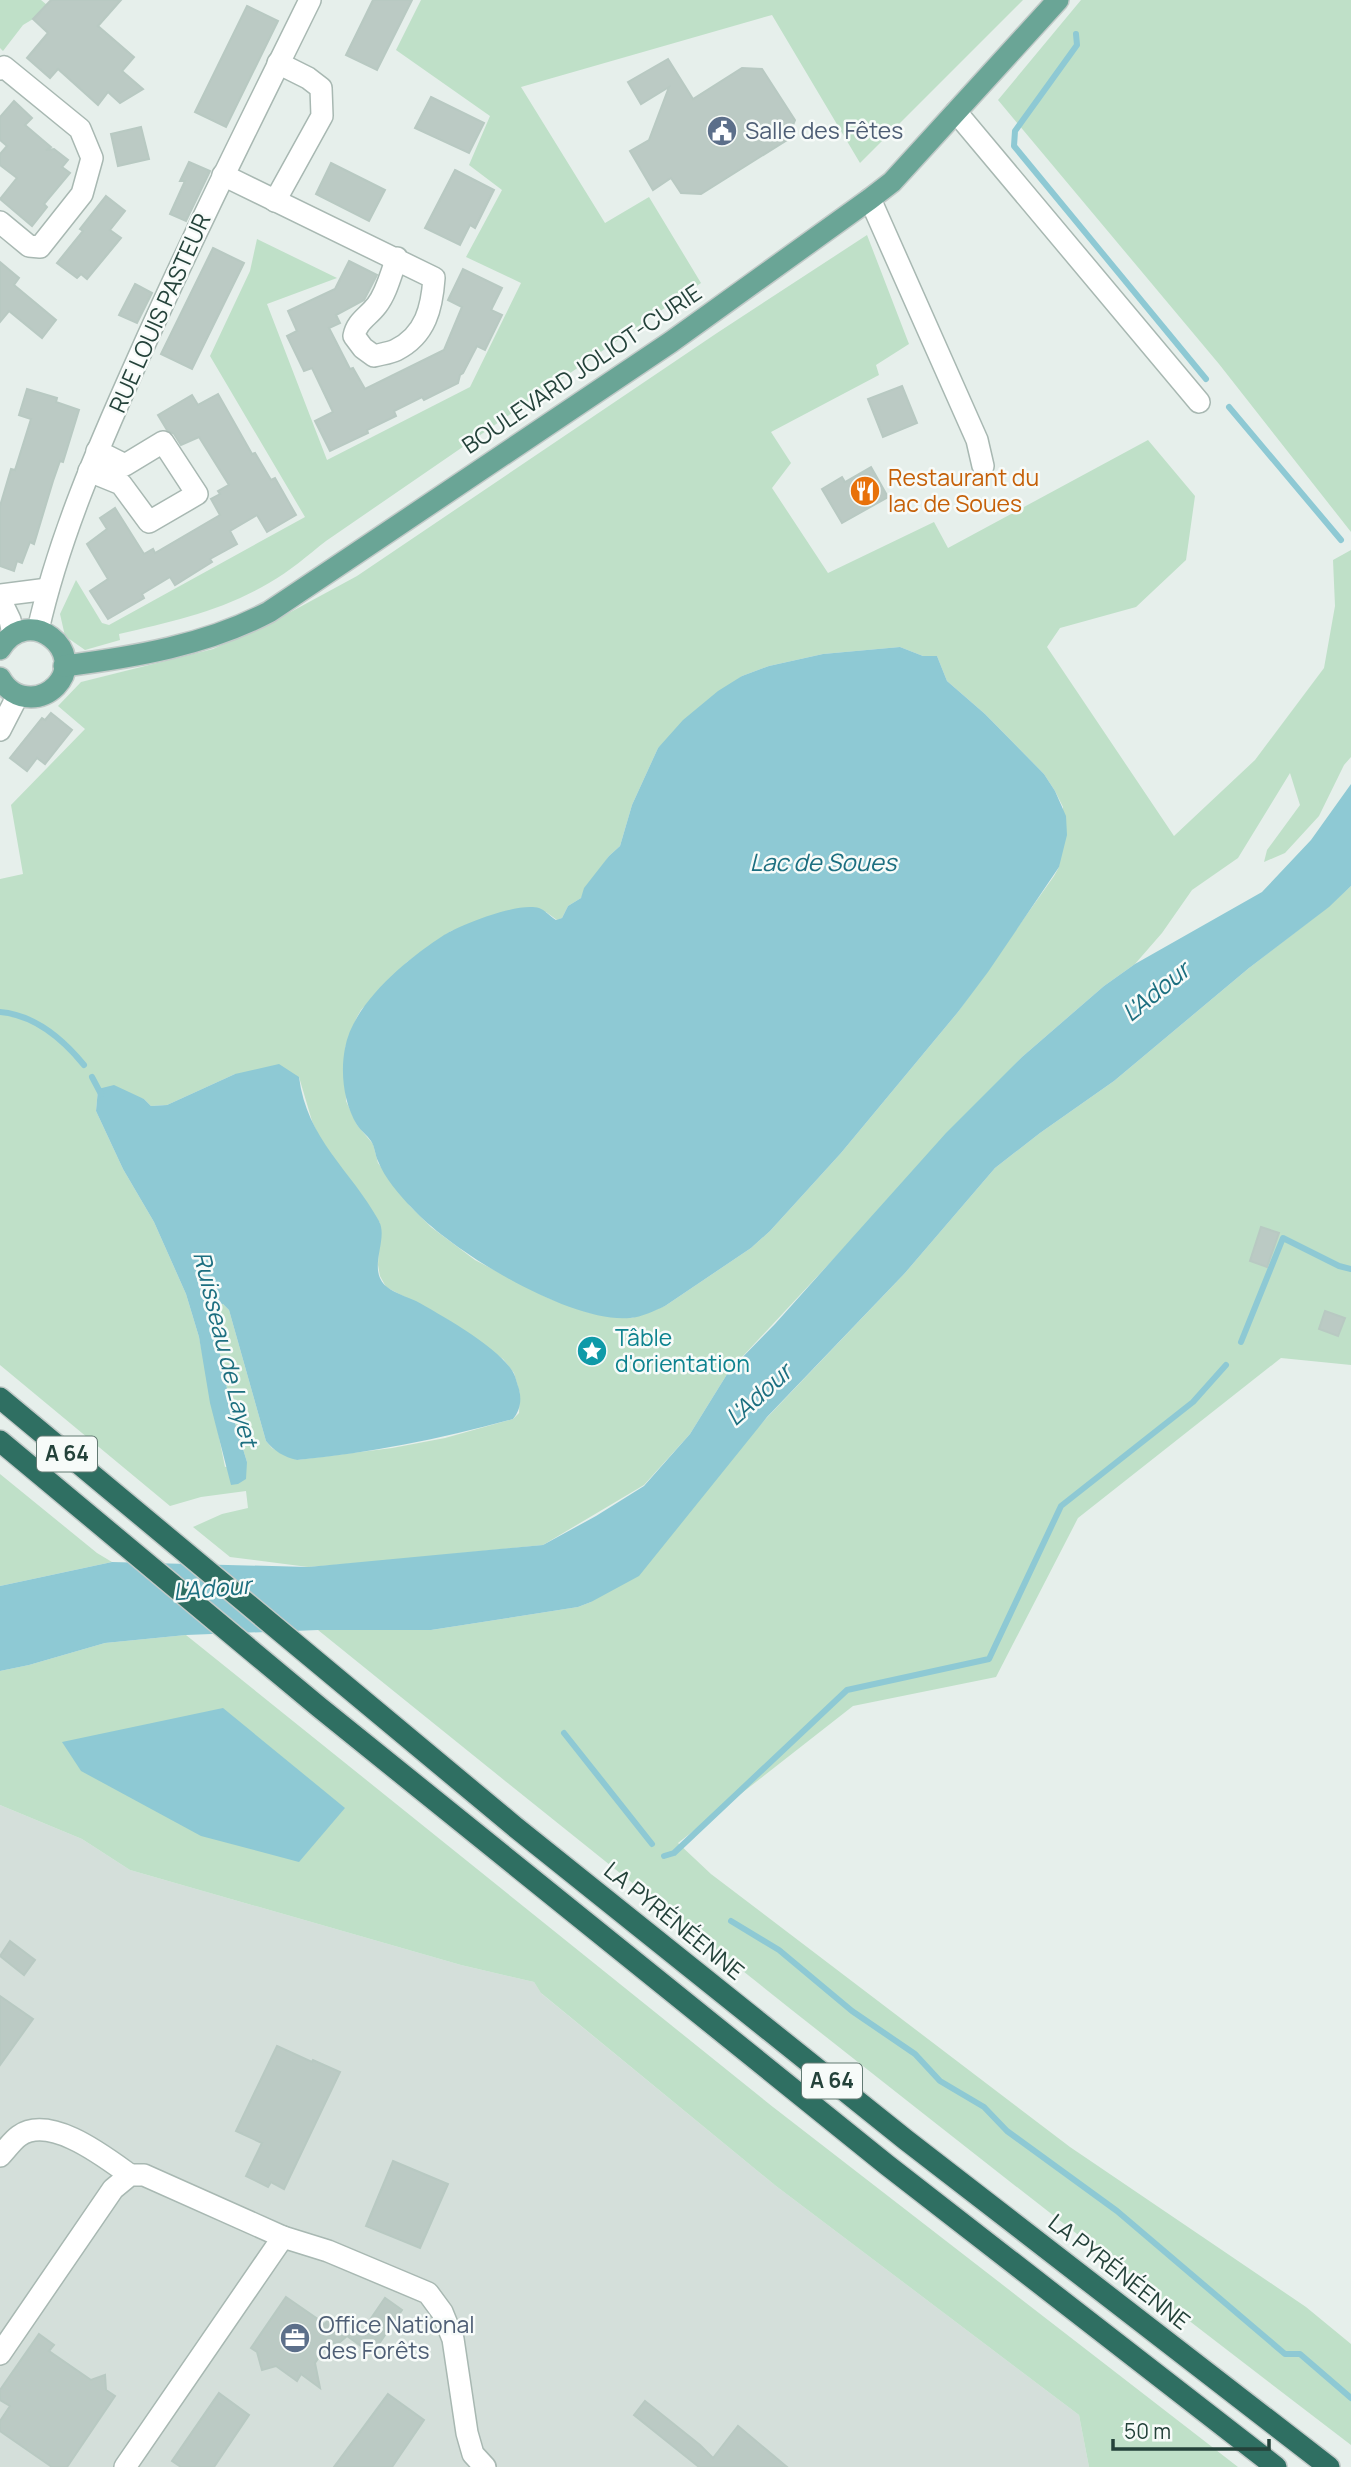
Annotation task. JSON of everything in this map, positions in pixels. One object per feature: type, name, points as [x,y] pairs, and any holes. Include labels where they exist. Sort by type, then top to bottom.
[{"type":"highway","name":"LA PYRÉNÉENNE","points":[[0,1398],[514,1826],[906,2140],[1329,2467]]},
{"type":"highway","name":"A 64","points":[[0,1441],[319,1707],[887,2165],[1276,2467]]},
{"type":"main road","name":"BOULEVARD JOLIOT-CURIE","points":[[64,666],[137,656],[238,628],[269,612],[671,342],[892,182],[1058,0]]},
{"type":"main road","points":[[0,677],[9,690],[29,697],[49,692],[57,685],[64,666],[64,656],[55,640],[38,630],[30,629],[6,642]]},
{"type":"street","name":"RUE LOUIS PASTEUR","points":[[38,630],[48,589],[93,461],[188,246],[310,0]]},
{"type":"street","points":[[275,201],[322,116],[321,88],[308,78],[278,63]]},
{"type":"street","points":[[0,69],[4,66],[80,129],[92,158],[82,194],[40,247],[29,246],[0,222]]},
{"type":"street","points":[[956,111],[1199,402]]},
{"type":"street","points":[[223,175],[397,258],[434,278],[432,307],[419,332],[396,350],[374,356],[354,337],[356,326],[377,305],[387,287],[397,258]]},
{"type":"street","points":[[870,199],[977,440],[983,466]]},
{"type":"street","points":[[163,442],[198,494],[149,522],[121,484],[93,461],[125,465],[163,442]]},
{"type":"street","points":[[6,642],[10,620],[0,597],[48,589]]},
{"type":"street","points":[[0,730],[18,695]]},
{"type":"street","points":[[0,2156],[20,2136],[32,2131],[45,2130],[74,2139],[130,2175],[144,2175],[283,2237],[328,2250],[428,2293],[442,2312],[453,2339],[467,2433],[473,2454],[485,2467]]},
{"type":"street","points":[[0,2354],[113,2189],[130,2175]]},
{"type":"street","points":[[125,2467],[283,2237]]},
{"type":"shaded area","points":[[0,1805],[82,1839],[130,1870],[461,1965],[534,1982],[542,1994],[776,2186],[1079,2415],[1089,2467],[0,2467]]},
{"type":"green space","points":[[0,0],[41,0],[47,5],[23,25],[3,51],[0,48]]},
{"type":"green space","points":[[421,0],[1023,0],[860,163],[772,15],[521,87],[605,223],[649,197],[701,283],[326,541],[276,579],[215,608],[119,634],[120,640],[85,650],[65,636],[60,614],[76,580],[102,623],[109,625],[305,517],[210,356],[250,271],[257,239],[337,278],[267,304],[327,460],[470,387],[521,283],[466,257],[502,190],[469,165],[490,116],[396,50]]},
{"type":"green space","points":[[1081,0],[1351,0],[1351,532],[1219,364],[998,100]]},
{"type":"green space","points":[[867,235],[909,344],[876,365],[879,375],[771,432],[791,463],[772,488],[828,573],[934,522],[948,548],[1148,440],[1195,496],[1186,560],[1136,607],[1060,628],[1047,647],[1174,836],[1255,760],[1324,668],[1335,606],[1333,560],[1351,550],[1351,757],[1344,765],[1319,816],[1285,853],[1264,862],[1267,850],[1300,805],[1290,773],[1238,858],[1192,890],[1162,933],[1135,964],[1104,986],[1022,1057],[729,1371],[690,1434],[644,1485],[543,1545],[308,1567],[230,1557],[193,1527],[222,1514],[248,1508],[246,1491],[201,1497],[170,1506],[0,1365],[0,879],[23,874],[11,805],[85,729],[58,706],[81,682],[213,649],[274,621],[357,576]],"holes":[[[900,647],[923,656],[937,656],[947,681],[985,714],[1044,774],[1063,807],[1059,867],[1054,876],[958,1012],[841,1153],[770,1231],[751,1248],[665,1306],[632,1318],[590,1313],[548,1298],[475,1260],[431,1227],[410,1206],[378,1163],[373,1144],[357,1125],[346,1101],[345,1048],[361,1010],[407,962],[451,931],[546,912],[557,920],[562,918],[568,906],[581,898],[609,856],[620,846],[632,805],[658,748],[742,676],[769,666],[823,654]],[[235,1074],[299,1077],[320,1139],[380,1223],[378,1265],[386,1287],[448,1320],[503,1359],[514,1373],[520,1394],[519,1413],[513,1419],[445,1438],[297,1460],[272,1448],[266,1441],[229,1310],[223,1304],[213,1305],[211,1310],[232,1413],[247,1462],[225,1467],[199,1337],[186,1294],[154,1222],[123,1169],[96,1111],[98,1089],[144,1099],[151,1106],[167,1105]]]},
{"type":"green space","points":[[1351,886],[1351,1365],[1281,1358],[1078,1518],[996,1677],[853,1706],[678,1843],[711,1874],[1070,2147],[1306,2307],[1351,2344],[1351,2445],[832,2041],[318,1630],[431,1630],[578,1607],[591,1602],[905,1273],[995,1168],[1114,1081]]},
{"type":"green space","points":[[0,1474],[97,1553],[112,1562],[0,1586]]},
{"type":"green space","points":[[186,1635],[773,2107],[1238,2467],[1089,2467],[1079,2415],[776,2186],[541,1993],[534,1982],[461,1965],[130,1870],[82,1839],[0,1805],[0,1671],[105,1643]]},
{"type":"water","name":"Lac de Soues","points":[[900,647],[923,656],[937,656],[947,681],[985,714],[1044,774],[1066,816],[1067,835],[1059,867],[988,972],[841,1153],[770,1231],[751,1248],[665,1306],[630,1318],[605,1317],[577,1309],[514,1281],[454,1244],[430,1225],[393,1186],[377,1159],[372,1143],[357,1125],[349,1107],[343,1078],[345,1048],[350,1031],[370,999],[414,956],[463,925],[504,911],[530,907],[541,909],[556,920],[562,918],[568,906],[581,898],[584,888],[620,846],[632,805],[658,748],[683,720],[718,691],[742,676],[769,666],[823,654]]},
{"type":"water","name":"L'Adour","points":[[1351,784],[1351,886],[1329,907],[1249,968],[1114,1081],[995,1168],[905,1273],[767,1417],[639,1576],[578,1607],[431,1630],[318,1630],[186,1635],[105,1643],[0,1671],[0,1586],[112,1562],[308,1567],[543,1545],[644,1486],[690,1434],[729,1371],[775,1324],[946,1133],[1022,1057],[1104,986],[1135,964],[1262,892],[1311,840]]},
{"type":"water","points":[[279,1064],[299,1077],[311,1119],[320,1137],[379,1221],[382,1237],[378,1272],[381,1280],[390,1289],[470,1333],[507,1364],[515,1376],[520,1397],[519,1409],[513,1419],[379,1449],[297,1460],[288,1457],[276,1451],[266,1441],[229,1310],[223,1304],[213,1305],[211,1310],[232,1413],[247,1462],[246,1479],[231,1485],[210,1403],[199,1337],[186,1294],[154,1222],[123,1169],[96,1111],[98,1089],[114,1085],[144,1099],[151,1106],[167,1105],[235,1074]]},
{"type":"water","points":[[223,1708],[345,1808],[299,1862],[201,1836],[81,1771],[62,1742]]},
{"type":"building","points":[[51,0],[121,0],[98,26],[134,57],[122,71],[143,89],[120,103],[108,92],[98,105],[58,69],[50,78],[27,58],[48,33],[33,19]]},
{"type":"building","points":[[373,0],[412,0],[377,70],[346,55]]},
{"type":"building","points":[[247,6],[278,21],[226,127],[195,112]]},
{"type":"building","name":"Salle des Fêtes","points":[[668,59],[693,99],[742,68],[762,69],[795,120],[787,140],[701,194],[681,193],[671,178],[653,190],[630,151],[649,140],[669,87],[641,104],[628,82]]},
{"type":"building","points":[[431,97],[484,123],[469,153],[415,128]]},
{"type":"building","points":[[14,101],[32,118],[25,125],[51,147],[46,150],[54,149],[68,160],[62,167],[70,173],[44,204],[47,207],[32,226],[0,199],[17,178],[0,165],[0,154],[7,146],[0,140],[0,117]]},
{"type":"building","points":[[141,127],[149,159],[118,166],[111,134]]},
{"type":"building","points":[[189,162],[210,171],[186,221],[170,214],[185,181],[180,181]]},
{"type":"building","points":[[331,163],[385,190],[369,221],[316,194]]},
{"type":"building","points":[[455,170],[494,190],[475,228],[470,225],[460,245],[425,228]]},
{"type":"building","points":[[106,196],[125,211],[110,230],[121,238],[87,279],[81,274],[77,278],[57,263]]},
{"type":"building","points":[[213,248],[244,263],[192,369],[161,354]]},
{"type":"building","points":[[349,261],[377,275],[364,300],[336,315],[340,323],[329,328],[350,369],[353,368],[365,389],[444,350],[462,307],[448,300],[463,269],[502,288],[491,310],[502,315],[485,350],[477,346],[458,383],[394,411],[396,416],[330,451],[315,421],[333,412],[312,368],[304,371],[287,336],[297,331],[288,311],[335,289]]},
{"type":"building","points":[[0,262],[19,278],[14,285],[56,320],[42,338],[9,311],[0,322]]},
{"type":"building","points":[[135,284],[152,293],[137,323],[119,315]]},
{"type":"building","points":[[902,386],[917,423],[883,437],[868,399]]},
{"type":"building","points":[[27,389],[57,398],[56,402],[79,410],[34,544],[30,542],[22,563],[17,561],[14,571],[0,566],[0,506],[31,419],[19,415]]},
{"type":"building","points":[[218,394],[252,454],[255,453],[271,480],[275,478],[296,515],[267,532],[257,515],[230,531],[237,544],[210,559],[212,562],[175,585],[170,577],[142,594],[144,598],[108,619],[90,591],[108,579],[87,544],[107,529],[100,518],[115,508],[144,554],[153,549],[155,553],[220,515],[211,499],[229,485],[199,437],[181,445],[158,415],[192,395],[198,405]]},
{"type":"building","points":[[871,467],[888,497],[842,523],[822,489],[842,477],[845,482]]},
{"type":"building","points":[[51,713],[72,730],[45,764],[37,758],[27,771],[10,758],[42,718],[45,720]]},
{"type":"building","points":[[1261,1227],[1279,1233],[1267,1267],[1250,1261]]},
{"type":"building","points":[[1325,1311],[1345,1318],[1338,1336],[1319,1329]]},
{"type":"building","points":[[10,1941],[35,1960],[24,1975],[0,1956]]},
{"type":"building","points":[[0,1996],[33,2019],[0,2065]]},
{"type":"building","points":[[277,2046],[340,2072],[284,2189],[271,2182],[268,2187],[246,2176],[262,2143],[236,2131]]},
{"type":"building","points":[[393,2161],[448,2184],[420,2248],[366,2226]]},
{"type":"building","name":"Office National des Forêts","points":[[286,2297],[325,2324],[329,2318],[350,2331],[363,2330],[385,2298],[402,2310],[372,2354],[347,2336],[340,2342],[328,2344],[315,2363],[320,2388],[301,2374],[297,2381],[276,2366],[262,2370],[257,2352],[251,2348]]},
{"type":"building","points":[[39,2334],[54,2345],[49,2351],[91,2380],[105,2375],[106,2390],[115,2396],[67,2467],[52,2467],[0,2431],[0,2421],[10,2406],[0,2400],[0,2390]]},
{"type":"building","points":[[219,2393],[249,2415],[214,2467],[181,2467],[172,2461]]},
{"type":"building","points":[[388,2394],[424,2420],[392,2467],[334,2467]]},
{"type":"building","points":[[645,2401],[713,2458],[738,2426],[787,2467],[699,2467],[634,2415]]},
{"type":"waterway","points":[[1076,34],[1077,45],[1015,131],[1014,146],[1206,379]]},
{"type":"waterway","points":[[1229,407],[1341,540]]},
{"type":"waterway","name":"Ruisseau de Layet","points":[[0,1012],[36,1023],[57,1037],[84,1065]]},
{"type":"waterway","name":"Ruisseau de Layet","points":[[92,1077],[101,1094]]},
{"type":"waterway","points":[[1241,1342],[1283,1238],[1339,1266],[1351,1269]]},
{"type":"waterway","points":[[664,1856],[674,1853],[847,1690],[989,1659],[1061,1506],[1193,1402],[1226,1365]]},
{"type":"waterway","points":[[564,1733],[652,1844]]},
{"type":"waterway","points":[[731,1921],[779,1950],[852,2011],[915,2054],[940,2081],[984,2107],[1007,2131],[1117,2211],[1285,2354],[1300,2354],[1351,2398]]},
{"type":"place","name":"Salle des Fêtes","points":[[722,131]]},
{"type":"place","name":"Restaurant du lac de Soues","points":[[865,491]]},
{"type":"place","name":"Tâble d'orientation","points":[[592,1351]]},
{"type":"place","name":"Office National des Forêts","points":[[295,2338]]}]
